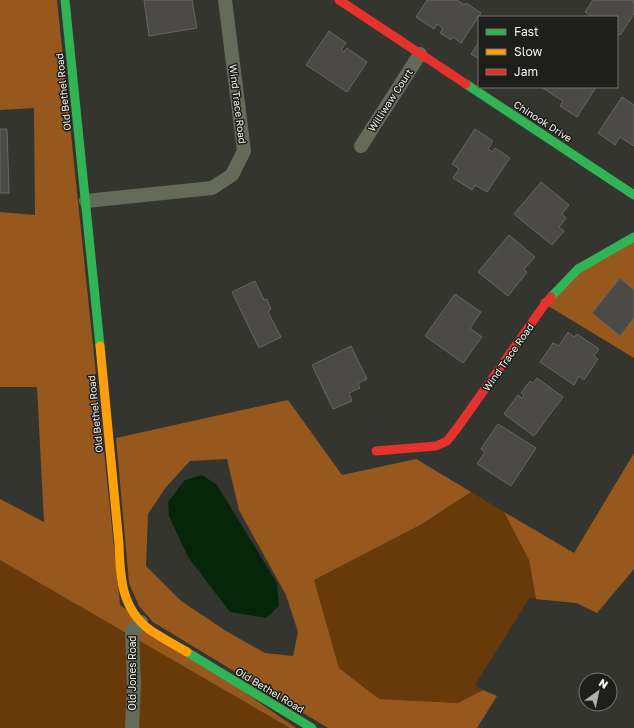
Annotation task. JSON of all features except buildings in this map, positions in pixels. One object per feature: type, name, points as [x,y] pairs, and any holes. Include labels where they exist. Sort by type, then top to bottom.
[{"type":"street","name":"Old Bethel Road","points":[[65,0],[86,201],[122,585],[127,602],[132,611],[148,629],[312,728]]},
{"type":"street","name":"Wind Trace Road","points":[[86,201],[212,188],[232,175],[244,151],[225,0]]},
{"type":"street","name":"Chinook Drive","points":[[339,0],[634,194]]},
{"type":"street","name":"Williwaw Court","points":[[360,146],[420,54]]},
{"type":"street","name":"Wind Trace Road","points":[[376,451],[436,446],[447,441],[545,304],[578,269],[634,237]]},
{"type":"street","name":"Old Jones Road","points":[[132,728],[134,685],[132,631],[141,622]]},
{"type":"shaded area","points":[[0,0],[57,0],[120,605],[296,728],[290,728],[0,560],[0,499],[44,522],[37,387],[0,387],[0,212],[35,215],[34,108],[0,110]]},
{"type":"shaded area","points":[[634,235],[634,358],[540,301]]},
{"type":"shaded area","points":[[288,400],[342,475],[416,459],[471,492],[422,524],[314,580],[339,668],[379,699],[458,703],[483,690],[497,696],[477,728],[328,728],[153,622],[139,606],[129,583],[116,438]],"holes":[[[227,459],[239,510],[286,595],[298,632],[293,656],[265,653],[226,631],[181,601],[146,566],[148,514],[166,487],[190,461]]]},
{"type":"shaded area","points":[[634,453],[634,569],[597,613],[576,603],[536,599],[529,560],[504,512],[574,553]]},
{"type":"shaded area","points":[[202,475],[217,485],[277,583],[279,606],[266,618],[230,612],[188,557],[169,516],[168,502],[185,480]]},
{"type":"shaded area","points":[[471,492],[504,512],[529,560],[536,599],[530,597],[475,685],[483,690],[458,703],[378,699],[339,668],[314,580],[422,524]]},
{"type":"shaded area","points":[[0,560],[290,728],[0,728]]},
{"type":"traffic: fast","points":[[65,0],[100,346]]},
{"type":"traffic: fast","points":[[466,84],[634,195]]},
{"type":"traffic: fast","points":[[551,297],[578,269],[634,237]]},
{"type":"traffic: fast","points":[[187,652],[312,728]]},
{"type":"traffic: slow","points":[[100,346],[120,568],[124,591],[133,612],[140,622],[164,639],[187,652]]},
{"type":"traffic: jam","points":[[339,0],[466,84]]},
{"type":"traffic: jam","points":[[376,451],[436,446],[447,441],[551,297]]}]
